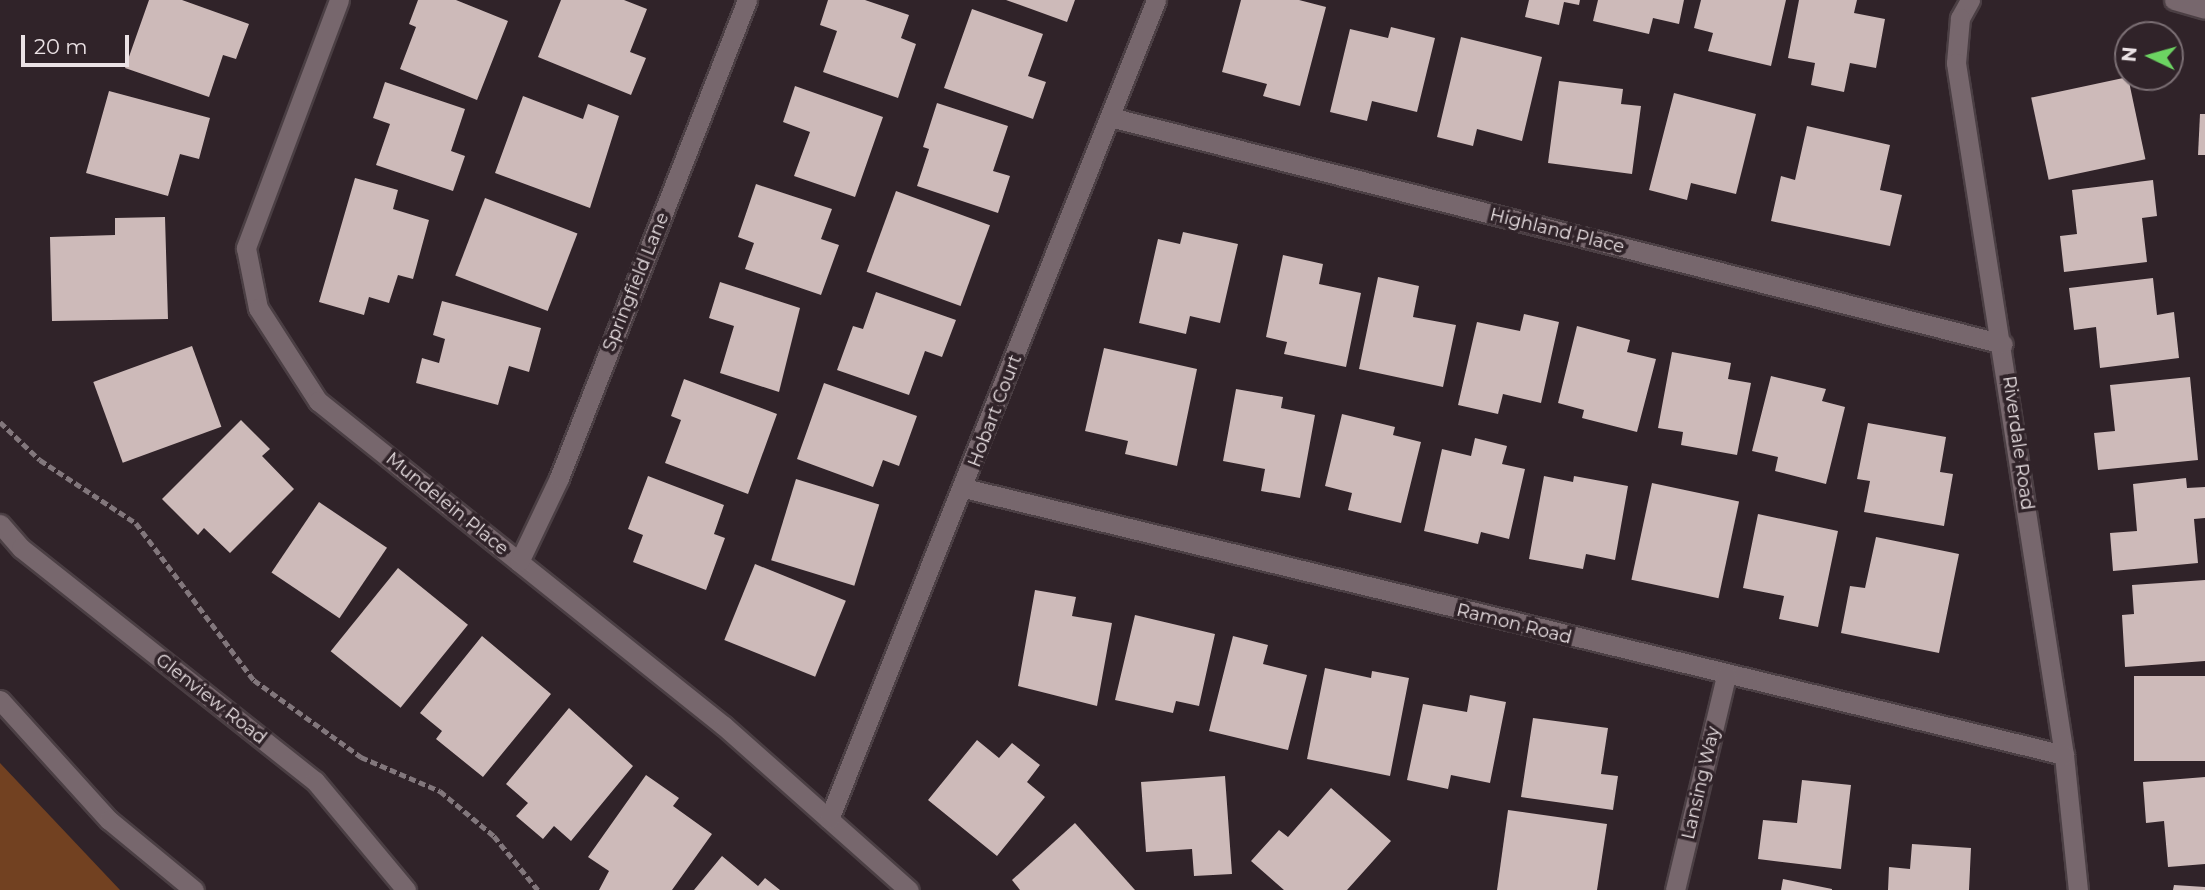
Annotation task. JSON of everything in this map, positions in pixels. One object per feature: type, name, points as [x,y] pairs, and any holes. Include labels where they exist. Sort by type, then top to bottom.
[{"type":"street","name":"Mundelein Place","points":[[339,0],[246,248],[258,308],[318,401],[724,726],[909,890]]},
{"type":"street","name":"Springfield Lane","points":[[519,562],[559,478],[747,0]]},
{"type":"street","name":"Hobart Court","points":[[829,819],[964,488],[1156,0]]},
{"type":"street","name":"Riverdale Road","points":[[1970,0],[1960,18],[1956,63],[2003,344],[2064,755],[2078,890]]},
{"type":"street","points":[[2174,0],[2205,9]]},
{"type":"street","name":"Highland Place","points":[[1110,117],[2003,344]]},
{"type":"street","name":"Ramon Road","points":[[964,488],[1726,676],[2064,755]]},
{"type":"street","name":"Glenview Road","points":[[0,524],[21,548],[315,781],[406,890]]},
{"type":"street","name":"Lansing Way","points":[[1675,890],[1726,676]]},
{"type":"street","points":[[0,700],[109,820],[194,890]]},
{"type":"path","points":[[0,422],[40,460],[136,523],[254,680],[360,757],[440,791],[494,836],[538,890]]},
{"type":"shaded area","points":[[0,763],[120,890],[0,890]]},
{"type":"building","points":[[149,0],[182,0],[249,24],[236,59],[223,55],[209,97],[125,68]]},
{"type":"building","points":[[418,0],[456,0],[508,21],[477,100],[400,69],[416,27],[409,24]]},
{"type":"building","points":[[561,0],[624,0],[647,9],[630,52],[646,58],[631,95],[538,57]]},
{"type":"building","points":[[828,0],[865,0],[909,15],[901,38],[916,44],[898,98],[823,72],[837,31],[820,25]]},
{"type":"building","points":[[1006,0],[1075,0],[1067,22]]},
{"type":"building","points":[[1241,0],[1299,0],[1326,7],[1300,106],[1263,96],[1267,84],[1222,72]]},
{"type":"building","points":[[1529,0],[1580,0],[1579,5],[1564,2],[1559,25],[1525,17]]},
{"type":"building","points":[[1598,0],[1684,0],[1679,24],[1653,18],[1649,34],[1593,21]]},
{"type":"building","points":[[1701,0],[1786,0],[1771,66],[1708,51],[1713,33],[1694,28]]},
{"type":"building","points":[[1799,0],[1857,0],[1854,13],[1885,19],[1876,68],[1850,63],[1844,92],[1811,85],[1815,63],[1788,58]]},
{"type":"building","points":[[972,9],[1043,34],[1028,76],[1046,82],[1033,119],[944,88]]},
{"type":"building","points":[[1391,27],[1435,38],[1417,112],[1372,101],[1367,121],[1330,112],[1350,29],[1388,38]]},
{"type":"building","points":[[1461,37],[1542,57],[1522,141],[1477,129],[1473,146],[1437,137]]},
{"type":"building","points":[[2114,80],[2114,91],[2131,91],[2145,159],[2049,180],[2031,98]]},
{"type":"building","points":[[1559,81],[1623,89],[1621,104],[1641,106],[1632,174],[1548,163]]},
{"type":"building","points":[[385,82],[465,109],[451,151],[465,156],[453,191],[376,165],[390,124],[373,118]]},
{"type":"building","points":[[795,86],[883,117],[855,197],[794,176],[810,132],[783,122]]},
{"type":"building","points":[[109,91],[210,118],[199,159],[180,154],[168,196],[86,173]]},
{"type":"building","points":[[1674,93],[1756,114],[1736,194],[1691,183],[1687,200],[1649,190]]},
{"type":"building","points":[[523,96],[583,119],[588,104],[619,116],[590,208],[495,173]]},
{"type":"building","points":[[937,103],[1008,126],[993,171],[1010,176],[998,213],[917,186],[929,149],[923,147]]},
{"type":"building","points":[[2200,114],[2205,114],[2205,155],[2198,155]]},
{"type":"building","points":[[1807,126],[1890,145],[1880,190],[1902,195],[1890,246],[1771,221],[1781,176],[1795,180]]},
{"type":"building","points":[[355,178],[398,190],[393,209],[429,220],[413,279],[398,275],[389,303],[369,297],[364,315],[319,302]]},
{"type":"building","points":[[2153,180],[2157,216],[2142,218],[2147,262],[2064,272],[2060,236],[2077,234],[2072,190]]},
{"type":"building","points":[[756,184],[832,209],[821,239],[839,245],[821,295],[745,269],[754,243],[738,237]]},
{"type":"building","points":[[896,191],[990,225],[961,306],[867,272]]},
{"type":"building","points":[[485,198],[577,233],[548,311],[455,275]]},
{"type":"building","points":[[165,217],[168,319],[52,321],[50,237],[115,235],[115,218]]},
{"type":"building","points":[[1183,232],[1238,244],[1220,323],[1190,316],[1186,334],[1139,323],[1158,239],[1180,244]]},
{"type":"building","points":[[1283,255],[1323,264],[1319,284],[1361,293],[1346,367],[1284,354],[1287,342],[1266,337]]},
{"type":"building","points":[[1378,277],[1419,286],[1413,317],[1456,325],[1443,387],[1359,369]]},
{"type":"building","points":[[2153,278],[2157,315],[2174,312],[2179,358],[2100,368],[2096,327],[2074,330],[2069,288]]},
{"type":"building","points":[[720,282],[800,308],[779,392],[720,373],[734,326],[709,318]]},
{"type":"building","points":[[876,292],[956,320],[942,357],[925,351],[909,395],[837,370],[853,326],[863,329]]},
{"type":"building","points":[[442,301],[541,328],[529,372],[509,366],[498,405],[416,383],[422,358],[439,363],[445,339],[433,335]]},
{"type":"building","points":[[1524,314],[1559,322],[1541,403],[1503,394],[1498,414],[1458,405],[1477,322],[1520,331]]},
{"type":"building","points":[[1577,326],[1630,340],[1627,352],[1656,359],[1637,432],[1582,418],[1584,410],[1558,403]]},
{"type":"building","points":[[192,346],[221,427],[123,463],[93,382]]},
{"type":"building","points":[[1104,348],[1197,369],[1177,466],[1125,454],[1128,441],[1085,431]]},
{"type":"building","points":[[1672,352],[1731,363],[1728,379],[1751,383],[1737,455],[1681,445],[1683,432],[1658,428]]},
{"type":"building","points":[[1771,376],[1826,389],[1822,401],[1845,407],[1826,484],[1775,471],[1778,457],[1752,451]]},
{"type":"building","points":[[2190,377],[2198,460],[2098,470],[2094,433],[2115,431],[2110,385]]},
{"type":"building","points":[[684,379],[777,414],[748,494],[665,463],[681,420],[671,416]]},
{"type":"building","points":[[824,383],[917,416],[899,466],[883,460],[873,487],[797,459]]},
{"type":"building","points":[[1236,389],[1283,397],[1281,408],[1315,415],[1300,498],[1261,491],[1265,469],[1223,461]]},
{"type":"building","points":[[1342,414],[1395,427],[1393,435],[1421,442],[1401,523],[1348,510],[1352,493],[1325,486]]},
{"type":"building","points":[[241,420],[270,449],[262,456],[294,489],[230,553],[204,528],[198,535],[162,499]]},
{"type":"building","points":[[1868,423],[1946,437],[1940,472],[1953,474],[1944,526],[1864,512],[1870,481],[1857,479]]},
{"type":"building","points":[[1475,438],[1507,446],[1502,464],[1525,469],[1509,539],[1481,532],[1478,544],[1424,531],[1442,449],[1471,456]]},
{"type":"building","points":[[648,476],[724,505],[714,534],[725,538],[706,590],[633,562],[643,535],[628,529]]},
{"type":"building","points":[[1544,476],[1573,482],[1574,476],[1628,486],[1615,560],[1586,554],[1583,569],[1529,559]]},
{"type":"building","points":[[2186,478],[2187,488],[2205,487],[2205,518],[2194,519],[2198,563],[2113,571],[2110,533],[2137,531],[2133,484]]},
{"type":"building","points":[[796,479],[879,504],[854,586],[771,560]]},
{"type":"building","points":[[1652,483],[1739,502],[1718,598],[1631,580]]},
{"type":"building","points":[[319,502],[387,548],[339,618],[271,572]]},
{"type":"building","points":[[1758,514],[1838,531],[1818,627],[1779,619],[1784,596],[1743,588]]},
{"type":"building","points":[[1876,537],[1959,554],[1939,653],[1841,633],[1850,586],[1865,588]]},
{"type":"building","points":[[755,564],[846,601],[815,677],[724,640]]},
{"type":"building","points":[[398,568],[468,625],[401,708],[331,651]]},
{"type":"building","points":[[2205,580],[2205,661],[2125,667],[2122,615],[2134,614],[2132,585]]},
{"type":"building","points":[[1035,590],[1076,597],[1072,616],[1112,623],[1097,706],[1018,686]]},
{"type":"building","points":[[1135,615],[1215,634],[1199,706],[1176,701],[1173,713],[1115,700]]},
{"type":"building","points":[[482,636],[551,694],[483,777],[436,739],[442,731],[420,713]]},
{"type":"building","points":[[1233,636],[1268,645],[1263,664],[1307,675],[1288,750],[1209,731]]},
{"type":"building","points":[[1325,668],[1371,678],[1372,671],[1409,678],[1390,776],[1307,759]]},
{"type":"building","points":[[2134,676],[2205,676],[2205,761],[2134,761]]},
{"type":"building","points":[[1470,695],[1506,702],[1490,783],[1451,775],[1448,789],[1407,780],[1423,704],[1467,712]]},
{"type":"building","points":[[569,708],[633,766],[571,841],[554,826],[543,839],[516,816],[528,803],[506,784]]},
{"type":"building","points":[[1533,718],[1608,728],[1601,774],[1618,776],[1613,810],[1521,797]]},
{"type":"building","points":[[977,740],[999,758],[1012,743],[1040,765],[1027,782],[1045,797],[997,856],[928,800]]},
{"type":"building","points":[[646,775],[679,798],[673,806],[712,834],[672,890],[599,890],[609,871],[588,857]]},
{"type":"building","points":[[1225,776],[1232,874],[1194,876],[1192,849],[1146,852],[1141,782]]},
{"type":"building","points":[[2205,777],[2205,864],[2168,867],[2164,821],[2146,823],[2143,782]]},
{"type":"building","points":[[1802,780],[1851,785],[1841,869],[1758,859],[1763,820],[1797,823]]},
{"type":"building","points":[[1331,788],[1391,841],[1347,890],[1284,890],[1251,861],[1279,830],[1288,837]]},
{"type":"building","points":[[1508,810],[1607,824],[1597,890],[1497,890]]},
{"type":"building","points":[[1075,823],[1135,890],[1020,890],[1012,880]]},
{"type":"building","points":[[1912,844],[1971,848],[1969,890],[1888,890],[1889,867],[1910,869]]},
{"type":"building","points":[[722,856],[758,886],[765,878],[780,890],[694,890]]},
{"type":"building","points":[[1783,879],[1832,889],[1832,890],[1781,890]]},
{"type":"building","points":[[2174,885],[2205,887],[2205,890],[2173,890]]}]
